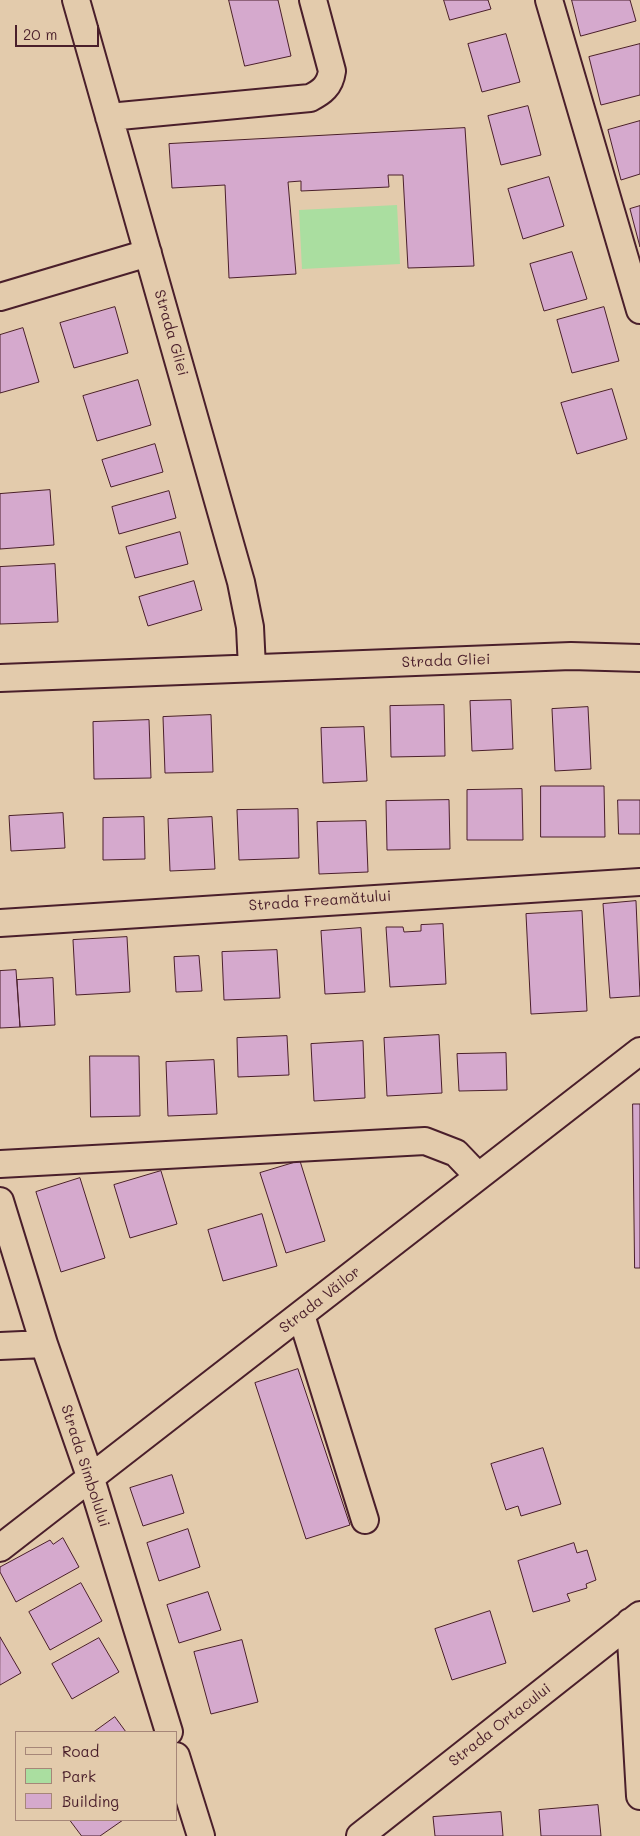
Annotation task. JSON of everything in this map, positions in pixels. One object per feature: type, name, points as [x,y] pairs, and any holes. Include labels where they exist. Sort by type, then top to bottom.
[{"type":"street","name":"Strada Gliei","points":[[76,0],[242,582],[250,627],[252,668]]},
{"type":"street","points":[[109,117],[310,98],[324,91],[331,80],[332,71],[312,0]]},
{"type":"street","points":[[549,0],[640,310]]},
{"type":"street","points":[[0,297],[148,253]]},
{"type":"street","name":"Strada Gliei","points":[[0,678],[571,656],[640,658]]},
{"type":"street","name":"Strada Freamătului","points":[[0,923],[640,882]]},
{"type":"street","name":"Strada Văilor","points":[[0,1548],[640,1051]]},
{"type":"street","points":[[0,1164],[425,1141],[456,1153],[478,1176]]},
{"type":"street","name":"Strada Simbolului","points":[[0,1200],[44,1344],[91,1479],[169,1731]]},
{"type":"street","points":[[300,1315],[365,1520]]},
{"type":"street","points":[[0,1346],[44,1344]]},
{"type":"street","points":[[635,1619],[640,1796]]},
{"type":"street","name":"Strada Ortacului","points":[[360,1836],[635,1619]]},
{"type":"street","points":[[178,1762],[201,1836]]},
{"type":"green space","points":[[397,205],[400,264],[302,269],[299,210]]},
{"type":"building","points":[[229,0],[278,0],[291,56],[245,66]]},
{"type":"building","points":[[444,0],[488,0],[491,9],[450,20]]},
{"type":"building","points":[[572,0],[630,0],[636,21],[581,36]]},
{"type":"building","points":[[506,34],[520,82],[482,92],[468,44]]},
{"type":"building","points":[[640,44],[640,95],[601,105],[589,57]]},
{"type":"building","points":[[528,106],[541,155],[501,165],[488,116]]},
{"type":"building","points":[[640,121],[640,174],[621,180],[608,130]]},
{"type":"building","points":[[465,128],[474,266],[408,268],[403,175],[388,175],[389,187],[301,191],[301,181],[288,182],[296,274],[229,278],[225,185],[172,188],[169,144]]},
{"type":"building","points":[[549,177],[564,226],[523,239],[508,189]]},
{"type":"building","points":[[640,206],[640,247],[630,209]]},
{"type":"building","points":[[572,252],[587,299],[544,311],[530,264]]},
{"type":"building","points":[[115,307],[128,353],[74,368],[60,323]]},
{"type":"building","points":[[604,307],[619,361],[572,373],[557,320]]},
{"type":"building","points":[[23,328],[39,382],[0,393],[0,335]]},
{"type":"building","points":[[138,380],[151,425],[97,441],[83,396]]},
{"type":"building","points":[[612,389],[627,439],[577,454],[561,403]]},
{"type":"building","points":[[155,444],[163,472],[111,487],[102,460]]},
{"type":"building","points":[[50,490],[54,545],[0,549],[0,494]]},
{"type":"building","points":[[169,491],[176,518],[119,534],[112,507]]},
{"type":"building","points":[[180,532],[188,564],[135,578],[126,547]]},
{"type":"building","points":[[55,564],[58,622],[0,624],[0,567]]},
{"type":"building","points":[[194,581],[202,610],[148,626],[139,597]]},
{"type":"building","points":[[511,700],[513,749],[472,751],[470,701]]},
{"type":"building","points":[[444,705],[445,756],[391,757],[390,706]]},
{"type":"building","points":[[588,707],[591,769],[555,771],[552,709]]},
{"type":"building","points":[[211,715],[213,772],[165,773],[163,717]]},
{"type":"building","points":[[149,720],[151,778],[94,779],[93,722]]},
{"type":"building","points":[[364,727],[367,781],[323,783],[321,728]]},
{"type":"building","points":[[541,786],[604,786],[605,837],[541,837]]},
{"type":"building","points":[[522,789],[523,840],[467,840],[467,790]]},
{"type":"building","points":[[449,800],[450,849],[387,850],[386,801]]},
{"type":"building","points":[[618,800],[640,800],[640,834],[619,834]]},
{"type":"building","points":[[298,809],[299,858],[239,860],[237,810]]},
{"type":"building","points":[[63,813],[65,848],[11,851],[9,816]]},
{"type":"building","points":[[144,817],[145,859],[103,860],[103,818]]},
{"type":"building","points":[[212,817],[215,869],[170,871],[168,819]]},
{"type":"building","points":[[366,821],[368,872],[319,874],[317,822]]},
{"type":"building","points":[[636,901],[640,996],[610,998],[603,904]]},
{"type":"building","points":[[582,911],[587,1011],[531,1014],[526,914]]},
{"type":"building","points":[[443,924],[446,984],[390,987],[386,927],[403,927],[404,932],[421,931],[421,925]]},
{"type":"building","points":[[361,928],[365,992],[325,994],[321,931]]},
{"type":"building","points":[[127,937],[130,992],[76,995],[73,940]]},
{"type":"building","points":[[277,950],[280,998],[224,1000],[222,952]]},
{"type":"building","points":[[199,956],[202,991],[176,992],[174,957]]},
{"type":"building","points":[[16,970],[20,1027],[0,1028],[0,971]]},
{"type":"building","points":[[53,978],[55,1025],[20,1027],[17,980]]},
{"type":"building","points":[[439,1035],[442,1093],[387,1096],[384,1038]]},
{"type":"building","points":[[287,1036],[289,1075],[238,1077],[237,1038]]},
{"type":"building","points":[[363,1041],[365,1098],[314,1101],[311,1044]]},
{"type":"building","points":[[506,1053],[507,1090],[459,1091],[457,1054]]},
{"type":"building","points":[[90,1056],[139,1056],[140,1116],[91,1117]]},
{"type":"building","points":[[214,1060],[217,1114],[168,1116],[166,1062]]},
{"type":"building","points":[[633,1104],[640,1104],[640,1268],[635,1268]]},
{"type":"building","points":[[300,1161],[325,1241],[286,1253],[260,1173]]},
{"type":"building","points":[[161,1171],[177,1224],[130,1238],[114,1185]]},
{"type":"building","points":[[80,1178],[105,1258],[61,1272],[36,1192]]},
{"type":"building","points":[[262,1214],[277,1266],[223,1281],[208,1230]]},
{"type":"building","points":[[298,1369],[350,1525],[306,1539],[255,1383]]},
{"type":"building","points":[[543,1448],[561,1504],[521,1516],[518,1506],[506,1510],[491,1464]]},
{"type":"building","points":[[172,1475],[184,1513],[143,1526],[130,1488]]},
{"type":"building","points":[[188,1529],[200,1567],[159,1581],[147,1543]]},
{"type":"building","points":[[63,1538],[79,1567],[16,1602],[0,1572],[0,1567],[50,1540],[53,1544]]},
{"type":"building","points":[[574,1543],[577,1553],[587,1550],[596,1580],[586,1584],[587,1588],[567,1594],[570,1601],[533,1612],[518,1561]]},
{"type":"building","points":[[81,1583],[102,1621],[50,1650],[29,1612]]},
{"type":"building","points":[[208,1592],[221,1630],[179,1643],[167,1605]]},
{"type":"building","points":[[490,1611],[506,1663],[452,1680],[435,1629]]},
{"type":"building","points":[[0,1637],[21,1673],[0,1685]]},
{"type":"building","points":[[99,1638],[119,1672],[72,1699],[52,1664]]},
{"type":"building","points":[[242,1640],[258,1702],[211,1714],[194,1652]]},
{"type":"building","points":[[115,1717],[125,1731],[95,1731]]},
{"type":"building","points":[[598,1805],[601,1836],[541,1836],[539,1810]]},
{"type":"building","points":[[501,1812],[503,1836],[435,1836],[433,1817]]},
{"type":"building","points":[[71,1821],[122,1821],[100,1836],[82,1836]]}]
